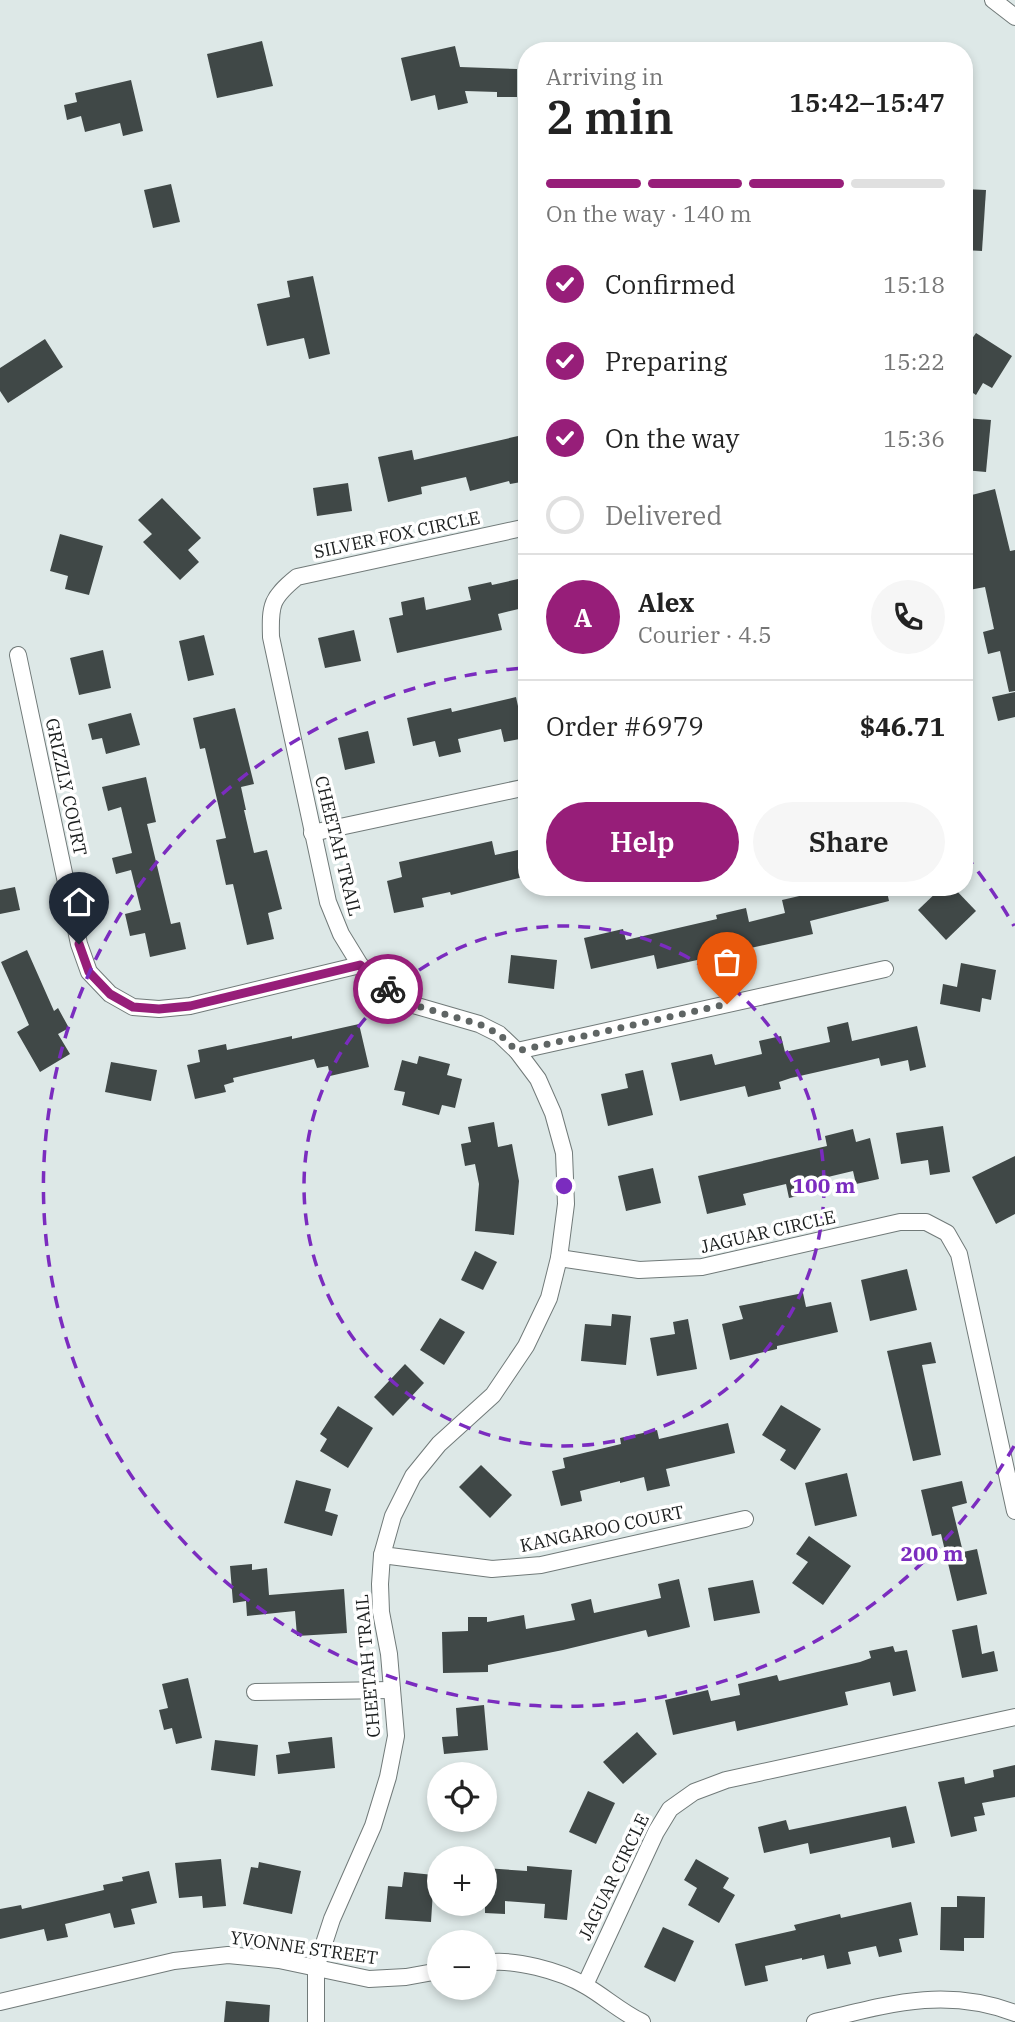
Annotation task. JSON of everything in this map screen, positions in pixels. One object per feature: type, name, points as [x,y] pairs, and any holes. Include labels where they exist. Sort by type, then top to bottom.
[{"type":"street","points":[[993,0],[1015,17]]},
{"type":"street","name":"SILVER FOX CIRCLE","points":[[279,591],[297,577],[518,529]]},
{"type":"street","name":"CHEETAH TRAIL","points":[[279,591],[270,611],[271,637],[328,902],[341,934],[360,965],[380,984],[410,1004],[479,1024],[499,1034],[517,1051],[538,1079],[553,1113],[564,1153],[566,1204],[559,1258],[549,1298],[526,1346],[493,1395],[439,1444],[413,1476],[393,1516],[382,1555],[380,1584],[396,1736],[388,1777],[373,1826],[332,1919],[316,1968],[316,2022]]},
{"type":"street","name":"GRIZZLY COURT","points":[[18,656],[79,944],[89,972],[110,994],[133,1007],[159,1009],[190,1006],[360,965]]},
{"type":"street","points":[[312,833],[518,789]]},
{"type":"street","points":[[517,1051],[885,969]]},
{"type":"street","name":"JAGUAR CIRCLE","points":[[559,1258],[639,1270],[702,1267],[900,1222],[926,1222],[947,1233],[959,1254],[1015,1511]]},
{"type":"street","name":"KANGAROO COURT","points":[[382,1555],[492,1569],[541,1564],[745,1518]]},
{"type":"street","points":[[254,1692],[392,1690]]},
{"type":"street","name":"JAGUAR CIRCLE","points":[[585,1984],[656,1832],[670,1809],[694,1792],[726,1780],[1015,1717]]},
{"type":"street","name":"YVONNE STREET","points":[[0,2002],[174,1961],[228,1955],[279,1960],[369,1979],[427,1973]]},
{"type":"street","points":[[497,1961],[534,1965],[585,1984],[628,2016],[642,2022]]},
{"type":"street","points":[[815,2022],[898,2002],[941,1999],[991,2004],[1015,2013]]},
{"type":"building","points":[[262,41],[273,86],[217,98],[207,54]]},
{"type":"building","points":[[455,46],[460,67],[517,69],[517,97],[497,97],[497,92],[465,91],[468,103],[438,110],[435,95],[411,101],[401,58]]},
{"type":"building","points":[[131,80],[143,131],[123,136],[120,123],[85,132],[81,116],[67,120],[64,105],[77,102],[75,93]]},
{"type":"building","points":[[171,184],[180,222],[153,228],[144,190]]},
{"type":"building","points":[[973,189],[986,190],[982,251],[973,250]]},
{"type":"building","points":[[313,276],[330,354],[309,359],[304,338],[267,346],[257,304],[290,297],[287,281]]},
{"type":"building","points":[[976,333],[1012,356],[992,388],[983,383],[976,395],[973,393],[973,337]]},
{"type":"building","points":[[45,339],[63,367],[8,403],[0,391],[0,368]]},
{"type":"building","points":[[973,419],[991,420],[986,472],[973,471]]},
{"type":"building","points":[[518,436],[518,483],[510,484],[509,481],[470,491],[466,477],[421,487],[422,494],[388,502],[378,457],[412,450],[414,460]]},
{"type":"building","points":[[348,483],[352,511],[317,516],[313,488]]},
{"type":"building","points":[[995,489],[1010,551],[1015,550],[1015,691],[1009,692],[1000,651],[988,654],[983,632],[994,629],[985,587],[973,589],[973,495]]},
{"type":"building","points":[[162,498],[201,538],[188,550],[199,562],[180,580],[143,542],[152,534],[138,520]]},
{"type":"building","points":[[60,534],[103,546],[89,595],[65,589],[68,576],[50,571]]},
{"type":"building","points":[[518,579],[518,609],[498,614],[502,630],[397,653],[389,618],[403,615],[401,602],[424,597],[426,610],[471,600],[468,587],[491,582],[492,585]]},
{"type":"building","points":[[354,630],[361,661],[325,668],[318,638]]},
{"type":"building","points":[[204,635],[214,675],[188,681],[179,641]]},
{"type":"building","points":[[103,650],[111,688],[79,695],[70,658]]},
{"type":"building","points":[[1015,692],[1015,717],[998,721],[992,697]]},
{"type":"building","points":[[516,697],[518,739],[504,742],[501,729],[458,739],[461,752],[439,757],[435,741],[413,746],[407,718],[451,708],[452,712]]},
{"type":"building","points":[[235,708],[254,784],[241,787],[254,853],[267,850],[282,909],[268,913],[274,939],[247,945],[233,884],[226,885],[216,840],[226,838],[205,748],[200,749],[193,718]]},
{"type":"building","points":[[131,713],[140,745],[106,754],[102,738],[92,740],[88,724]]},
{"type":"building","points":[[368,731],[375,763],[345,770],[338,738]]},
{"type":"building","points":[[146,777],[156,822],[147,824],[171,924],[180,922],[186,949],[150,957],[145,933],[130,936],[125,914],[141,910],[131,870],[116,874],[112,858],[132,853],[121,807],[108,811],[102,787]]},
{"type":"building","points":[[492,841],[495,855],[518,850],[518,878],[451,895],[450,892],[422,898],[424,907],[394,913],[387,881],[402,877],[399,862]]},
{"type":"building","points":[[15,887],[20,910],[0,914],[0,890]]},
{"type":"building","points":[[799,896],[888,896],[889,901],[810,921],[813,934],[657,969],[654,955],[591,969],[584,938],[623,929],[626,940],[717,919],[716,915],[746,908],[749,922],[785,913],[782,900]]},
{"type":"building","points":[[933,896],[962,896],[976,911],[946,940],[918,910]]},
{"type":"building","points":[[27,950],[54,1011],[58,1008],[69,1028],[58,1034],[70,1054],[40,1072],[17,1032],[29,1025],[1,962]]},
{"type":"building","points":[[511,955],[557,960],[554,989],[508,983]]},
{"type":"building","points":[[961,963],[996,970],[991,1000],[982,998],[980,1012],[940,1004],[943,984],[957,987]]},
{"type":"building","points":[[848,1022],[852,1041],[917,1026],[926,1067],[910,1071],[908,1060],[881,1066],[879,1058],[791,1078],[779,1082],[781,1089],[748,1097],[745,1086],[680,1101],[671,1063],[712,1054],[715,1065],[762,1054],[759,1041],[781,1036],[785,1052],[830,1042],[827,1027]]},
{"type":"building","points":[[359,1024],[369,1067],[330,1076],[328,1066],[317,1068],[314,1059],[233,1078],[234,1082],[224,1085],[226,1092],[195,1099],[187,1065],[200,1062],[198,1050],[226,1044],[227,1050]]},
{"type":"building","points":[[419,1056],[450,1064],[447,1075],[462,1079],[455,1108],[442,1105],[439,1115],[402,1105],[405,1092],[394,1090],[402,1060],[417,1064]]},
{"type":"building","points":[[111,1062],[157,1070],[151,1101],[105,1092]]},
{"type":"building","points":[[643,1070],[653,1115],[608,1126],[601,1094],[628,1088],[625,1074]]},
{"type":"building","points":[[494,1122],[498,1147],[512,1144],[519,1181],[514,1235],[475,1231],[479,1184],[475,1164],[465,1166],[461,1144],[471,1142],[468,1127]]},
{"type":"building","points":[[943,1126],[950,1172],[930,1175],[928,1160],[901,1164],[896,1133]]},
{"type":"building","points":[[853,1129],[856,1142],[870,1138],[879,1179],[856,1184],[853,1171],[811,1181],[814,1192],[789,1198],[786,1184],[743,1194],[746,1205],[707,1214],[698,1176],[827,1146],[825,1136]]},
{"type":"building","points":[[1015,1156],[1015,1214],[996,1224],[972,1177]]},
{"type":"building","points":[[653,1168],[661,1203],[626,1211],[618,1176]]},
{"type":"building","points":[[475,1251],[497,1262],[483,1290],[461,1280]]},
{"type":"building","points":[[907,1269],[917,1310],[870,1321],[861,1280]]},
{"type":"building","points":[[803,1293],[806,1307],[831,1302],[838,1332],[730,1360],[722,1324],[743,1319],[739,1306]]},
{"type":"building","points":[[612,1314],[631,1316],[626,1365],[581,1361],[585,1324],[611,1326]]},
{"type":"building","points":[[440,1318],[465,1332],[444,1365],[420,1350]]},
{"type":"building","points":[[688,1319],[697,1369],[657,1376],[650,1338],[675,1334],[673,1322]]},
{"type":"building","points":[[931,1342],[936,1363],[922,1365],[941,1455],[913,1461],[887,1351]]},
{"type":"building","points":[[405,1364],[424,1383],[393,1416],[374,1397]]},
{"type":"building","points":[[781,1405],[821,1429],[795,1470],[780,1460],[786,1450],[762,1435]]},
{"type":"building","points":[[338,1406],[373,1428],[348,1468],[320,1451],[327,1439],[320,1434]]},
{"type":"building","points":[[728,1423],[735,1453],[666,1469],[670,1486],[647,1491],[644,1477],[620,1481],[580,1491],[582,1501],[561,1506],[552,1471],[565,1468],[563,1458],[621,1444],[620,1438],[657,1430],[659,1439]]},
{"type":"building","points":[[481,1465],[512,1495],[490,1518],[459,1487]]},
{"type":"building","points":[[847,1473],[857,1516],[815,1526],[805,1483]]},
{"type":"building","points":[[296,1480],[331,1489],[325,1511],[338,1515],[332,1536],[284,1523]]},
{"type":"building","points":[[962,1481],[967,1503],[952,1507],[963,1552],[977,1549],[987,1594],[957,1601],[941,1534],[932,1536],[921,1490]]},
{"type":"building","points":[[809,1536],[851,1566],[823,1605],[792,1583],[808,1562],[796,1554]]},
{"type":"building","points":[[252,1564],[252,1570],[267,1568],[269,1595],[344,1589],[347,1633],[297,1636],[295,1611],[247,1616],[246,1601],[233,1603],[230,1566]]},
{"type":"building","points":[[679,1579],[690,1627],[648,1637],[646,1630],[488,1665],[488,1672],[443,1673],[442,1632],[468,1631],[468,1617],[487,1617],[487,1622],[524,1615],[526,1629],[575,1620],[571,1604],[591,1599],[594,1613],[661,1598],[658,1584]]},
{"type":"building","points":[[753,1580],[760,1613],[714,1621],[708,1588]]},
{"type":"building","points":[[977,1625],[982,1654],[994,1651],[998,1671],[962,1678],[952,1630]]},
{"type":"building","points":[[893,1646],[895,1652],[907,1650],[916,1691],[893,1696],[890,1682],[845,1692],[848,1705],[737,1731],[735,1721],[673,1735],[665,1700],[708,1690],[711,1701],[740,1695],[738,1684],[777,1675],[779,1681],[860,1662],[871,1658],[869,1651]]},
{"type":"building","points":[[188,1678],[202,1738],[176,1744],[172,1728],[164,1730],[159,1710],[168,1708],[162,1684]]},
{"type":"building","points":[[484,1705],[488,1750],[444,1754],[442,1737],[458,1736],[456,1708]]},
{"type":"building","points":[[637,1732],[657,1754],[623,1784],[603,1762]]},
{"type":"building","points":[[332,1737],[335,1768],[278,1774],[276,1755],[290,1753],[288,1742]]},
{"type":"building","points":[[215,1740],[258,1745],[255,1776],[211,1770]]},
{"type":"building","points":[[1015,1765],[1015,1797],[982,1803],[985,1815],[974,1817],[977,1831],[951,1837],[938,1782],[964,1777],[965,1784],[994,1777],[993,1770]]},
{"type":"building","points":[[588,1791],[615,1803],[596,1844],[569,1832]]},
{"type":"building","points":[[906,1806],[915,1843],[892,1848],[890,1837],[810,1854],[808,1843],[764,1853],[758,1827],[786,1820],[789,1830]]},
{"type":"building","points":[[221,1859],[226,1906],[203,1908],[202,1896],[179,1898],[175,1863]]},
{"type":"building","points":[[696,1859],[729,1878],[723,1888],[735,1895],[719,1923],[688,1905],[697,1888],[684,1880]]},
{"type":"building","points":[[259,1862],[301,1871],[292,1914],[243,1904],[251,1867],[258,1868]]},
{"type":"building","points":[[527,1866],[572,1870],[567,1920],[544,1918],[545,1904],[505,1901],[505,1914],[497,1914],[497,1869],[527,1871]]},
{"type":"building","points":[[149,1871],[157,1903],[131,1909],[135,1924],[114,1928],[110,1913],[65,1924],[68,1937],[47,1941],[44,1929],[0,1939],[0,1909],[21,1905],[22,1909],[104,1890],[103,1885],[123,1881],[122,1877]]},
{"type":"building","points":[[404,1872],[427,1874],[427,1916],[431,1916],[431,1922],[385,1919],[388,1886],[402,1887]]},
{"type":"building","points":[[957,1896],[985,1897],[984,1938],[964,1938],[964,1951],[940,1950],[941,1907],[957,1907]]},
{"type":"building","points":[[911,1902],[918,1935],[899,1939],[902,1952],[879,1957],[876,1946],[848,1952],[851,1964],[827,1969],[824,1955],[765,1966],[768,1981],[745,1986],[735,1944],[796,1930],[794,1925],[840,1914],[841,1918]]},
{"type":"building","points":[[663,1927],[694,1941],[675,1982],[644,1967]]},
{"type":"building","points":[[226,2001],[270,2005],[269,2022],[224,2022]]},
{"type":"way so far","points":[[388,989],[410,1004],[479,1024],[499,1034],[517,1051],[727,1004]]},
{"type":"route","points":[[79,944],[89,972],[110,994],[133,1007],[159,1009],[190,1006],[360,965],[388,989]]}]
